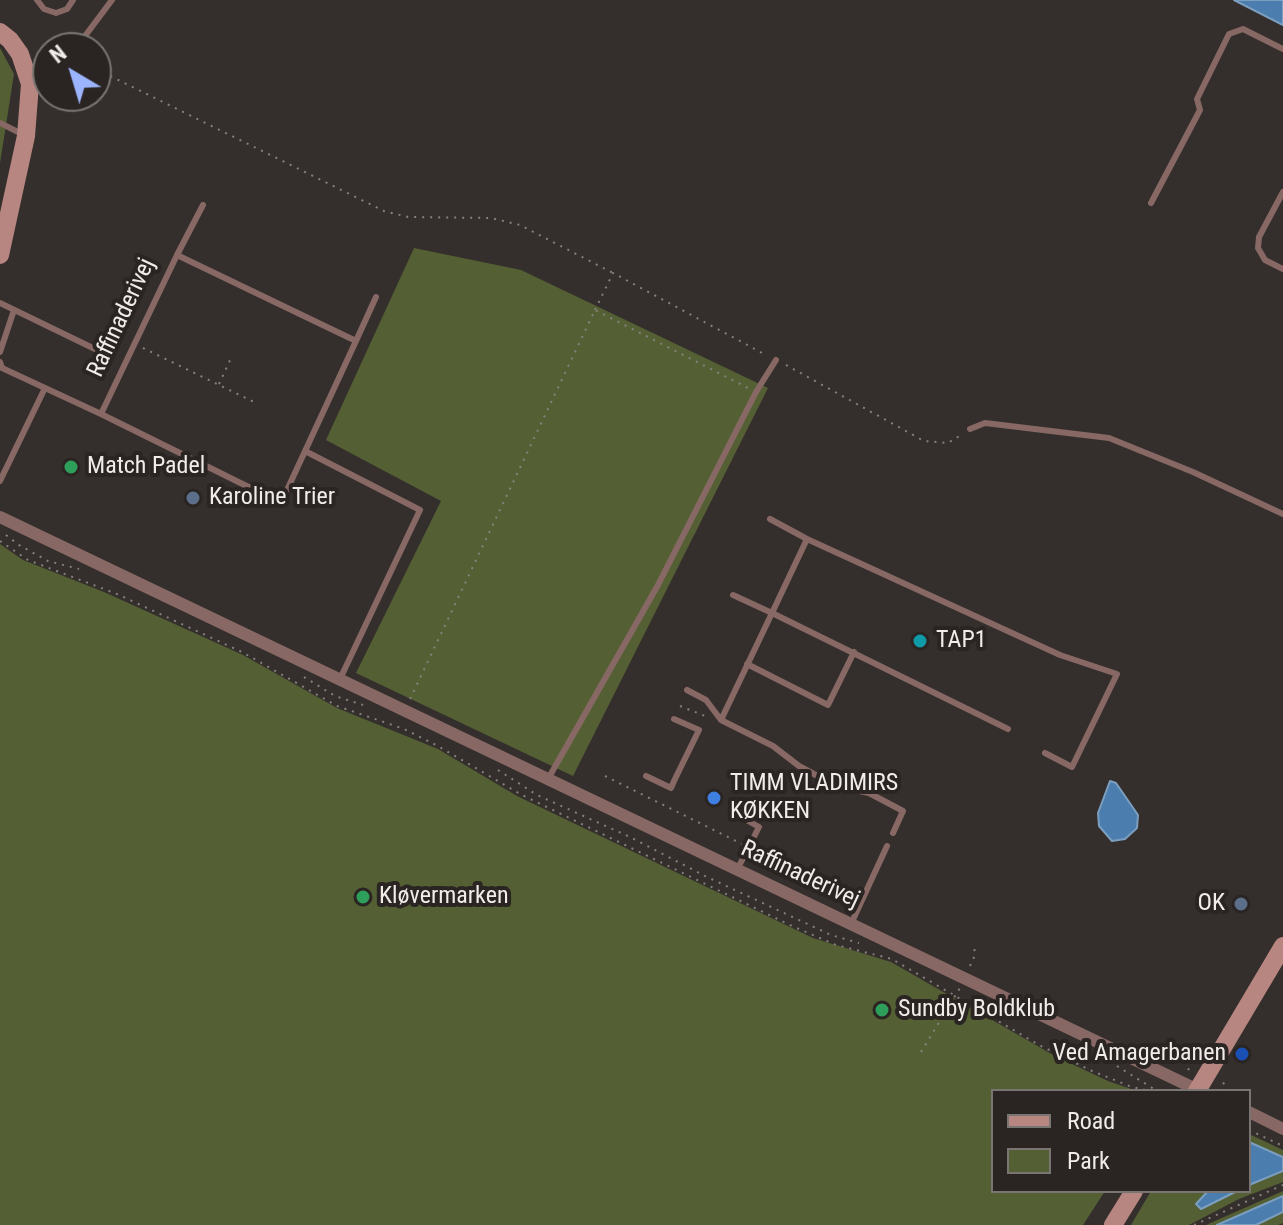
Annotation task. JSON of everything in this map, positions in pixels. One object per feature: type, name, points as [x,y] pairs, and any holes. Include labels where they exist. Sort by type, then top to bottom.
[{"type":"street","points":[[0,32],[20,54],[30,84],[26,136],[4,222],[0,255]]},
{"type":"street","name":"Raffinaderivej","points":[[0,517],[851,924],[963,983],[1194,1089]]},
{"type":"street","points":[[1199,1089],[1283,946]]},
{"type":"street","points":[[1251,1113],[1283,1129]]},
{"type":"street","points":[[1113,1225],[1133,1193]]},
{"type":"lane","points":[[37,0],[44,9],[56,13],[67,9],[73,0]]},
{"type":"lane","points":[[88,32],[112,0]]},
{"type":"lane","points":[[1151,203],[1200,110],[1197,99],[1229,34],[1243,29],[1283,49]]},
{"type":"lane","points":[[0,123],[26,136]]},
{"type":"lane","points":[[1283,192],[1259,237],[1258,248],[1265,260],[1283,269]]},
{"type":"lane","points":[[177,255],[203,205]]},
{"type":"lane","name":"Raffinaderivej","points":[[177,255],[356,341],[281,503],[101,414],[177,255]]},
{"type":"lane","points":[[356,341],[376,297]]},
{"type":"lane","points":[[0,303],[99,351]]},
{"type":"lane","points":[[0,352],[14,310]]},
{"type":"lane","points":[[548,779],[658,585],[756,392],[776,360]]},
{"type":"lane","points":[[0,362],[2,368],[101,414]]},
{"type":"lane","points":[[0,481],[45,388]]},
{"type":"lane","points":[[970,429],[985,423],[1109,438],[1193,472],[1283,514]]},
{"type":"lane","points":[[305,451],[420,510],[340,680]]},
{"type":"lane","points":[[770,519],[1060,655],[1117,674],[1072,767],[1045,753]]},
{"type":"lane","points":[[721,720],[807,539]]},
{"type":"lane","points":[[733,595],[1008,729]]},
{"type":"lane","points":[[747,664],[828,705],[854,652]]},
{"type":"lane","points":[[687,690],[706,700],[721,720],[773,746],[799,766],[836,786],[869,793],[903,811],[893,833]]},
{"type":"lane","points":[[646,776],[671,788],[687,756],[699,730],[674,719]]},
{"type":"lane","points":[[737,870],[759,827],[741,817]]},
{"type":"lane","points":[[851,924],[887,846]]},
{"type":"path","points":[[112,77],[384,211],[408,217],[491,218],[520,225],[924,441],[948,443],[970,429]]},
{"type":"path","points":[[406,711],[613,273]]},
{"type":"path","points":[[595,310],[756,392]]},
{"type":"path","points":[[135,344],[254,402]]},
{"type":"path","points":[[219,385],[231,358]]},
{"type":"path","points":[[1,531],[48,561],[85,570]]},
{"type":"path","points":[[0,541],[28,560],[117,594],[213,638],[337,706],[404,729],[522,795],[783,921],[836,945],[892,959],[1063,1057],[1141,1089]]},
{"type":"path","points":[[28,560],[32,552]]},
{"type":"path","points":[[301,675],[340,698],[370,708]]},
{"type":"path","points":[[320,697],[324,690]]},
{"type":"path","points":[[337,706],[340,698]]},
{"type":"path","points":[[680,706],[721,720]]},
{"type":"path","points":[[495,768],[537,795],[695,871],[839,938],[863,944]]},
{"type":"path","points":[[605,776],[861,902]]},
{"type":"path","points":[[692,878],[695,871]]},
{"type":"path","points":[[783,921],[786,914]]},
{"type":"path","points":[[836,945],[839,938]]},
{"type":"path","points":[[921,1052],[963,983],[975,955],[974,944]]},
{"type":"path","points":[[894,954],[901,958]]},
{"type":"path","points":[[1251,1131],[1283,1146]]},
{"type":"path","points":[[1194,1225],[1283,1185]]},
{"type":"green space","points":[[0,48],[14,74],[0,163]]},
{"type":"green space","points":[[414,248],[521,270],[768,388],[573,776],[356,673],[441,501],[326,440]]},
{"type":"green space","name":"Kløvermarken","points":[[0,544],[23,560],[104,592],[243,655],[337,708],[438,749],[517,796],[813,938],[891,962],[1055,1056],[1131,1089],[991,1089],[991,1193],[1104,1193],[1083,1225],[0,1225]]},
{"type":"green space","points":[[1251,1135],[1283,1150],[1283,1182],[1239,1199],[1189,1225],[1131,1225],[1150,1193],[1251,1193]]},
{"type":"green space","points":[[1283,1191],[1283,1223],[1206,1225]]},
{"type":"water","points":[[1234,0],[1283,0],[1283,25]]},
{"type":"water","points":[[1110,781],[1116,783],[1138,815],[1137,828],[1125,839],[1112,841],[1099,826],[1098,813]]},
{"type":"water","points":[[1251,1143],[1283,1157],[1283,1171],[1251,1184]]},
{"type":"water","points":[[1206,1193],[1233,1193],[1201,1209],[1196,1204]]},
{"type":"water","points":[[1283,1196],[1283,1212],[1256,1225],[1217,1225]]},
{"type":"place","name":"Match Padel","points":[[71,467]]},
{"type":"place","name":"Karoline Trier","points":[[193,498]]},
{"type":"place","name":"TAP1","points":[[920,641]]},
{"type":"place","name":"TIMM VLADIMIRS KØKKEN","points":[[714,798]]},
{"type":"place","name":"Kløvermarken","points":[[363,897]]},
{"type":"place","name":"OK","points":[[1241,904]]},
{"type":"place","name":"Sundby Boldklub","points":[[882,1010]]},
{"type":"place","name":"Ved Amagerbanen","points":[[1242,1054]]}]
